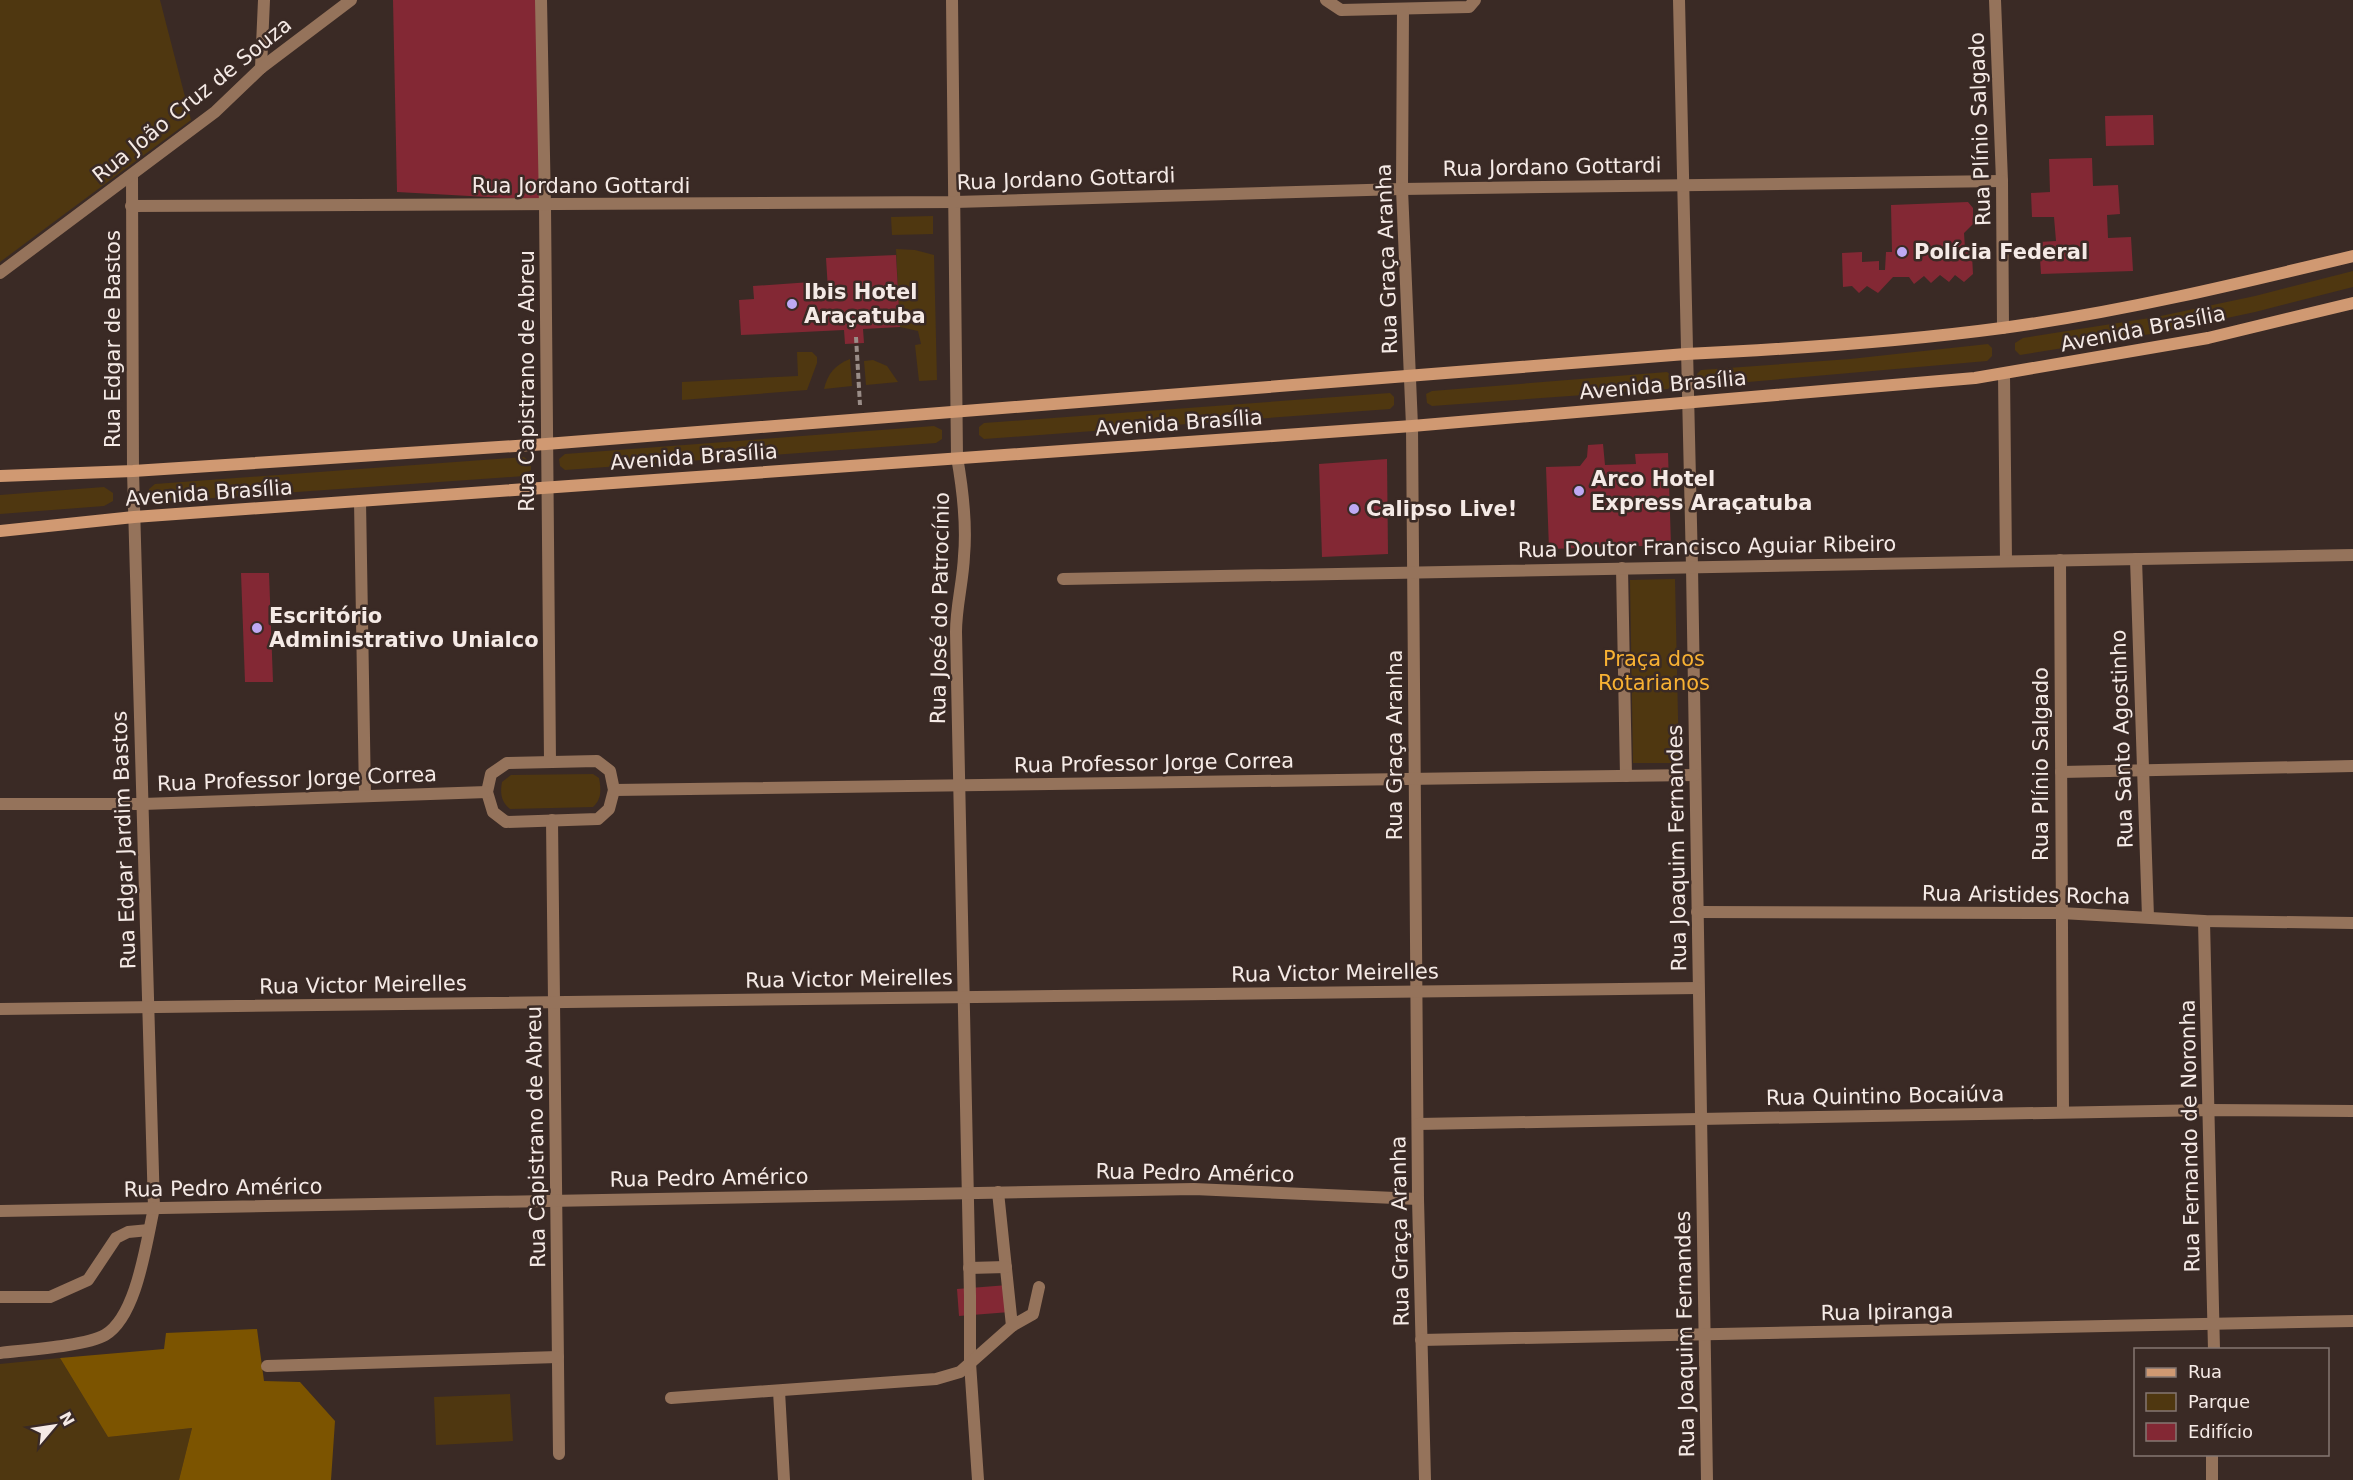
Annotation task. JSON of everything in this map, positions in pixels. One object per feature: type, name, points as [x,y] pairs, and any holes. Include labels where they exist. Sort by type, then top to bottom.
[{"type":"main road","name":"Avenida Brasília","points":[[0,476],[133,471],[546,444],[1686,354],[1847,345],[2003,328],[2176,298],[2353,256]]},
{"type":"main road","name":"Avenida Brasília","points":[[0,531],[135,518],[547,487],[1412,426],[1975,378],[2208,338],[2353,303]]},
{"type":"street","points":[[261,68],[264,0]]},
{"type":"street","name":"Rua João Cruz de Souza","points":[[0,273],[215,112],[261,68],[351,0]]},
{"type":"street","name":"Rua Capistrano de Abreu","points":[[541,0],[550,762]]},
{"type":"street","name":"Rua José do Patrocínio","points":[[952,0],[957,458],[964,498],[965,533],[964,559],[956,608],[964,997]]},
{"type":"street","points":[[1326,0],[1341,10],[1469,7],[1475,0]]},
{"type":"street","name":"Rua Joaquim Fernandes","points":[[1679,0],[1692,567],[1707,1480]]},
{"type":"street","name":"Rua Plínio Salgado","points":[[1995,0],[2002,181],[2003,328]]},
{"type":"street","name":"Rua Graça Aranha","points":[[1403,9],[1402,189],[1412,426],[1418,1199],[1425,1480]]},
{"type":"street","name":"Rua Edgar de Bastos","points":[[132,175],[133,471]]},
{"type":"street","name":"Rua Jordano Gottardi","points":[[131,206],[545,206],[955,202],[1402,189],[2002,181]]},
{"type":"street","points":[[2004,374],[2006,561]]},
{"type":"street","name":"Rua Edgar Jardim Bastos","points":[[0,1353],[88,1341],[104,1335],[118,1323],[132,1301],[154,1208],[133,471]]},
{"type":"street","points":[[360,501],[364,796]]},
{"type":"street","name":"Rua Doutor Francisco Aguiar Ribeiro","points":[[1063,579],[2353,555]]},
{"type":"street","name":"Rua Santo Agostinho","points":[[2136,559],[2148,917]]},
{"type":"street","name":"Rua Plínio Salgado","points":[[2060,560],[2063,1112]]},
{"type":"street","points":[[1622,568],[1626,776]]},
{"type":"street","points":[[597,761],[610,771],[614,790],[609,809],[598,819],[506,822],[493,812],[487,792],[490,774],[507,763],[597,761]]},
{"type":"street","points":[[2061,772],[2353,765]]},
{"type":"street","name":"Rua Professor Jorge Correa","points":[[614,790],[1695,775]]},
{"type":"street","name":"Rua Professor Jorge Correa","points":[[0,804],[143,804],[487,792]]},
{"type":"street","name":"Rua Capistrano de Abreu","points":[[552,820],[559,1454]]},
{"type":"street","name":"Rua Aristides Rocha","points":[[1697,912],[2061,913],[2204,921],[2353,923]]},
{"type":"street","name":"Rua Fernando de Noronha","points":[[2204,921],[2214,1348]]},
{"type":"street","name":"Rua Victor Meirelles","points":[[0,1009],[1698,988]]},
{"type":"street","points":[[964,997],[970,1363],[978,1480]]},
{"type":"street","name":"Rua Quintino Bocaiúva","points":[[1418,1124],[2063,1112],[2353,1111]]},
{"type":"street","name":"Rua Pedro Américo","points":[[0,1211],[1194,1189],[1418,1199]]},
{"type":"street","points":[[998,1192],[1012,1326]]},
{"type":"street","points":[[0,1297],[50,1297],[88,1280],[116,1238],[128,1232],[149,1230]]},
{"type":"street","points":[[969,1268],[1006,1266]]},
{"type":"street","points":[[671,1398],[936,1379],[960,1372],[1012,1326],[1033,1314],[1039,1287]]},
{"type":"street","name":"Rua Ipiranga","points":[[1421,1340],[2214,1326],[2353,1321]]},
{"type":"street","points":[[267,1366],[558,1356]]},
{"type":"street","points":[[779,1391],[784,1480]]},
{"type":"street","points":[[2212,1456],[2212,1480]]},
{"type":"path","points":[[856,337],[861,419]]},
{"type":"green space","points":[[0,0],[160,0],[191,120],[0,262]]},
{"type":"green space","points":[[933,216],[933,234],[892,235],[891,217]]},
{"type":"green space","points":[[896,249],[915,250],[934,255],[937,380],[919,381],[915,345],[921,344],[918,331],[900,327]]},
{"type":"green space","points":[[2353,271],[2353,287],[2255,312],[2157,333],[2020,355],[2015,350],[2015,343],[2023,338],[2156,317],[2255,296]]},
{"type":"green space","points":[[1988,344],[1992,348],[1992,356],[1987,361],[1702,386],[1697,382],[1697,374],[1701,370],[1850,359]]},
{"type":"green space","points":[[797,352],[812,352],[817,357],[807,390],[682,400],[682,382],[798,376]]},
{"type":"green space","points":[[850,359],[852,386],[824,389],[833,370]]},
{"type":"green space","points":[[873,360],[887,366],[898,382],[866,385],[864,361]]},
{"type":"green space","points":[[1667,372],[1672,376],[1673,384],[1668,389],[1432,406],[1427,403],[1426,394],[1432,391]]},
{"type":"green space","points":[[1390,393],[1394,397],[1394,405],[1390,409],[984,439],[979,435],[979,427],[984,423]]},
{"type":"green space","points":[[934,426],[942,430],[942,439],[936,443],[565,470],[560,466],[559,459],[565,454]]},
{"type":"green space","points":[[524,457],[531,463],[531,470],[524,476],[155,502],[149,496],[149,489],[155,484]]},
{"type":"green space","points":[[104,487],[113,493],[113,501],[104,506],[0,514],[0,495]]},
{"type":"green space","name":"Praça dos Rotarianos","points":[[1675,579],[1679,763],[1633,763],[1630,580]]},
{"type":"green space","points":[[593,774],[599,778],[600,790],[598,801],[593,807],[510,809],[502,797],[502,782],[511,775]]},
{"type":"green space","points":[[60,1358],[108,1437],[192,1428],[179,1480],[0,1480],[0,1364]]},
{"type":"green space","points":[[510,1394],[513,1441],[436,1445],[434,1397]]},
{"type":"shaded area","points":[[257,1329],[264,1381],[300,1382],[335,1421],[331,1480],[179,1480],[192,1428],[108,1437],[60,1358],[164,1349],[166,1333]]},
{"type":"building","points":[[393,0],[539,0],[542,200],[397,192]]},
{"type":"building","points":[[2153,115],[2154,145],[2106,146],[2105,116]]},
{"type":"building","points":[[2092,158],[2093,186],[2118,185],[2120,214],[2107,215],[2108,238],[2131,237],[2133,271],[2041,274],[2039,242],[2056,241],[2054,217],[2032,217],[2031,193],[2050,192],[2049,159]]},
{"type":"building","points":[[1968,202],[1973,208],[1973,224],[1964,233],[1965,248],[1972,255],[1973,274],[1964,282],[1955,275],[1949,282],[1940,275],[1931,283],[1924,276],[1914,284],[1909,277],[1893,277],[1878,293],[1867,286],[1859,293],[1852,286],[1843,287],[1842,253],[1862,252],[1862,262],[1879,261],[1879,270],[1885,270],[1886,252],[1892,252],[1891,205]]},
{"type":"building","points":[[896,255],[900,327],[863,329],[864,343],[845,344],[844,330],[741,335],[739,300],[754,299],[753,286],[811,282],[812,291],[828,290],[826,258]]},
{"type":"building","points":[[1603,444],[1605,465],[1636,464],[1635,454],[1668,453],[1671,545],[1549,549],[1546,467],[1580,466],[1587,457],[1588,445]]},
{"type":"building","name":"Calipso Live!","points":[[1387,459],[1388,554],[1322,557],[1319,464]]},
{"type":"building","name":"Escritório Administrativo Unialco","points":[[241,573],[269,573],[273,682],[245,682]]},
{"type":"building","points":[[1008,1285],[1010,1312],[959,1316],[957,1289]]},
{"type":"place","name":"Polícia Federal","points":[[1902,252]]},
{"type":"place","name":"Ibis Hotel Araçatuba","points":[[792,304]]},
{"type":"place","name":"Arco Hotel Express Araçatuba","points":[[1579,491]]},
{"type":"place","name":"Calipso Live!","points":[[1354,509]]},
{"type":"place","name":"Escritório Administrativo Unialco","points":[[257,628]]}]
